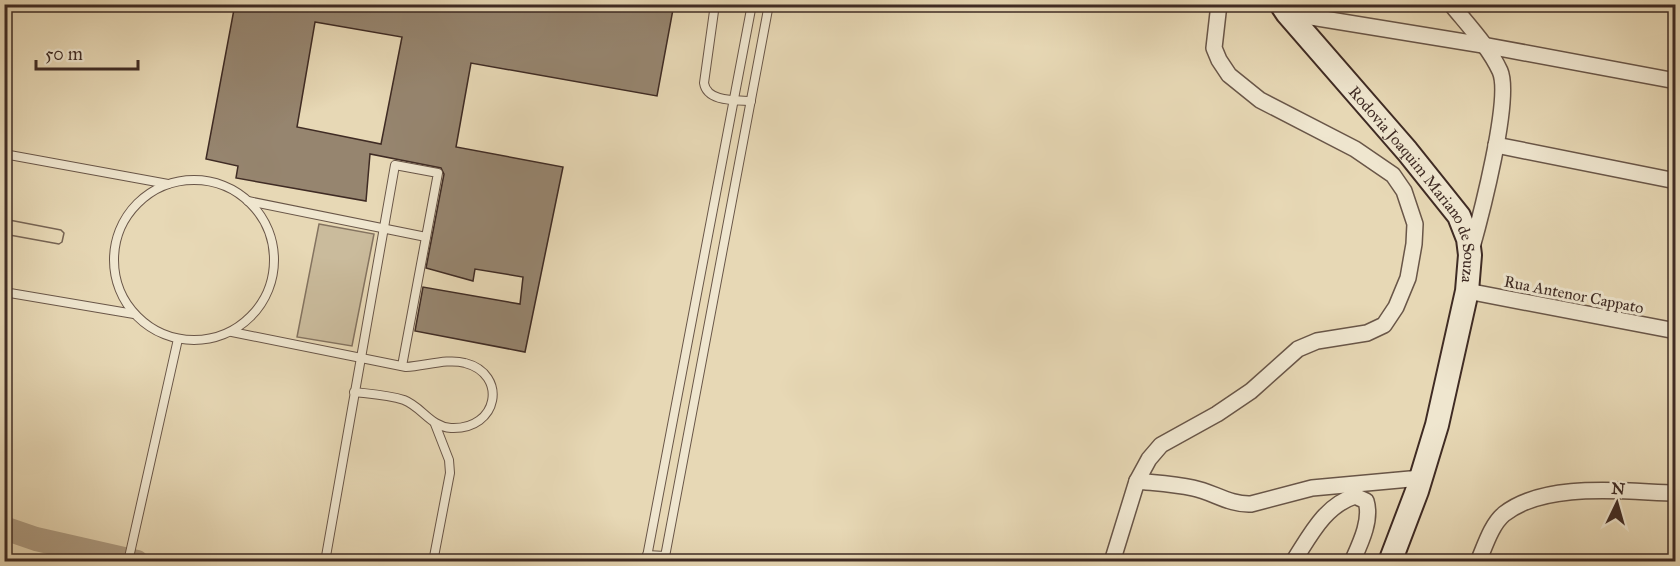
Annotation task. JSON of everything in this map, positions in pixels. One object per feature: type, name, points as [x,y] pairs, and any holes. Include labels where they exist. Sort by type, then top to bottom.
[{"type":"main road","name":"Rodovia Joaquim Mariano de Souza","points":[[1284,9],[1407,151],[1459,216],[1468,239],[1470,255],[1467,291],[1437,425],[1421,478],[1389,561]]},
{"type":"street","points":[[1112,561],[1137,481],[1149,459],[1161,445],[1217,414],[1251,391],[1298,349],[1317,341],[1367,333],[1384,325],[1396,307],[1408,278],[1415,224],[1404,191],[1393,175],[1355,149],[1260,100],[1229,75],[1214,48],[1219,4]]},
{"type":"street","points":[[1451,4],[1484,45],[1501,73],[1503,98],[1483,212],[1470,255]]},
{"type":"street","points":[[1284,9],[1676,81]]},
{"type":"street","points":[[1496,145],[1676,181]]},
{"type":"street","name":"Rua Antenor Cappato","points":[[1467,291],[1676,332]]},
{"type":"street","points":[[1137,481],[1196,488],[1227,501],[1244,505],[1312,488],[1421,478]]},
{"type":"street","points":[[1478,561],[1494,525],[1504,514],[1523,503],[1542,496],[1588,491],[1676,493]]},
{"type":"street","points":[[1293,561],[1328,512],[1355,496],[1366,501],[1369,510],[1361,542],[1352,561]]},
{"type":"lane","points":[[715,4],[705,89],[712,96],[751,101]]},
{"type":"lane","points":[[752,4],[647,558],[665,559],[769,4]]},
{"type":"lane","points":[[4,154],[168,184]]},
{"type":"lane","points":[[325,561],[395,165],[438,173],[402,366]]},
{"type":"lane","points":[[189,180],[210,182],[230,189],[248,201],[264,220],[274,245],[274,270],[267,295],[253,316],[232,332],[206,340],[178,339],[154,330],[134,315],[120,292],[118,284],[114,267],[116,241],[126,217],[144,197],[168,184],[189,180]]},
{"type":"lane","points":[[248,201],[426,237]]},
{"type":"lane","points":[[4,292],[134,315]]},
{"type":"lane","points":[[232,332],[402,366],[424,366],[452,360],[463,362],[476,366],[491,386],[494,401],[486,415],[475,422],[449,428],[435,424],[406,401],[354,392]]},
{"type":"lane","points":[[128,561],[178,339]]},
{"type":"lane","points":[[433,561],[450,473],[449,460],[435,424]]},
{"type":"shaded area","points":[[319,224],[374,234],[352,346],[297,337]]},
{"type":"pier","points":[[4,210],[72,223],[74,226],[69,253],[66,255],[4,243]]},
{"type":"building","points":[[235,4],[469,4],[481,7],[481,4],[674,4],[657,96],[471,63],[456,147],[563,167],[525,352],[415,331],[423,287],[520,304],[523,277],[475,269],[473,281],[426,268],[444,174],[441,168],[370,154],[366,201],[236,178],[238,166],[206,159]],"holes":[[[315,22],[402,37],[381,144],[297,127]]]},
{"type":"waterway","points":[[4,528],[36,539],[137,562]]}]
